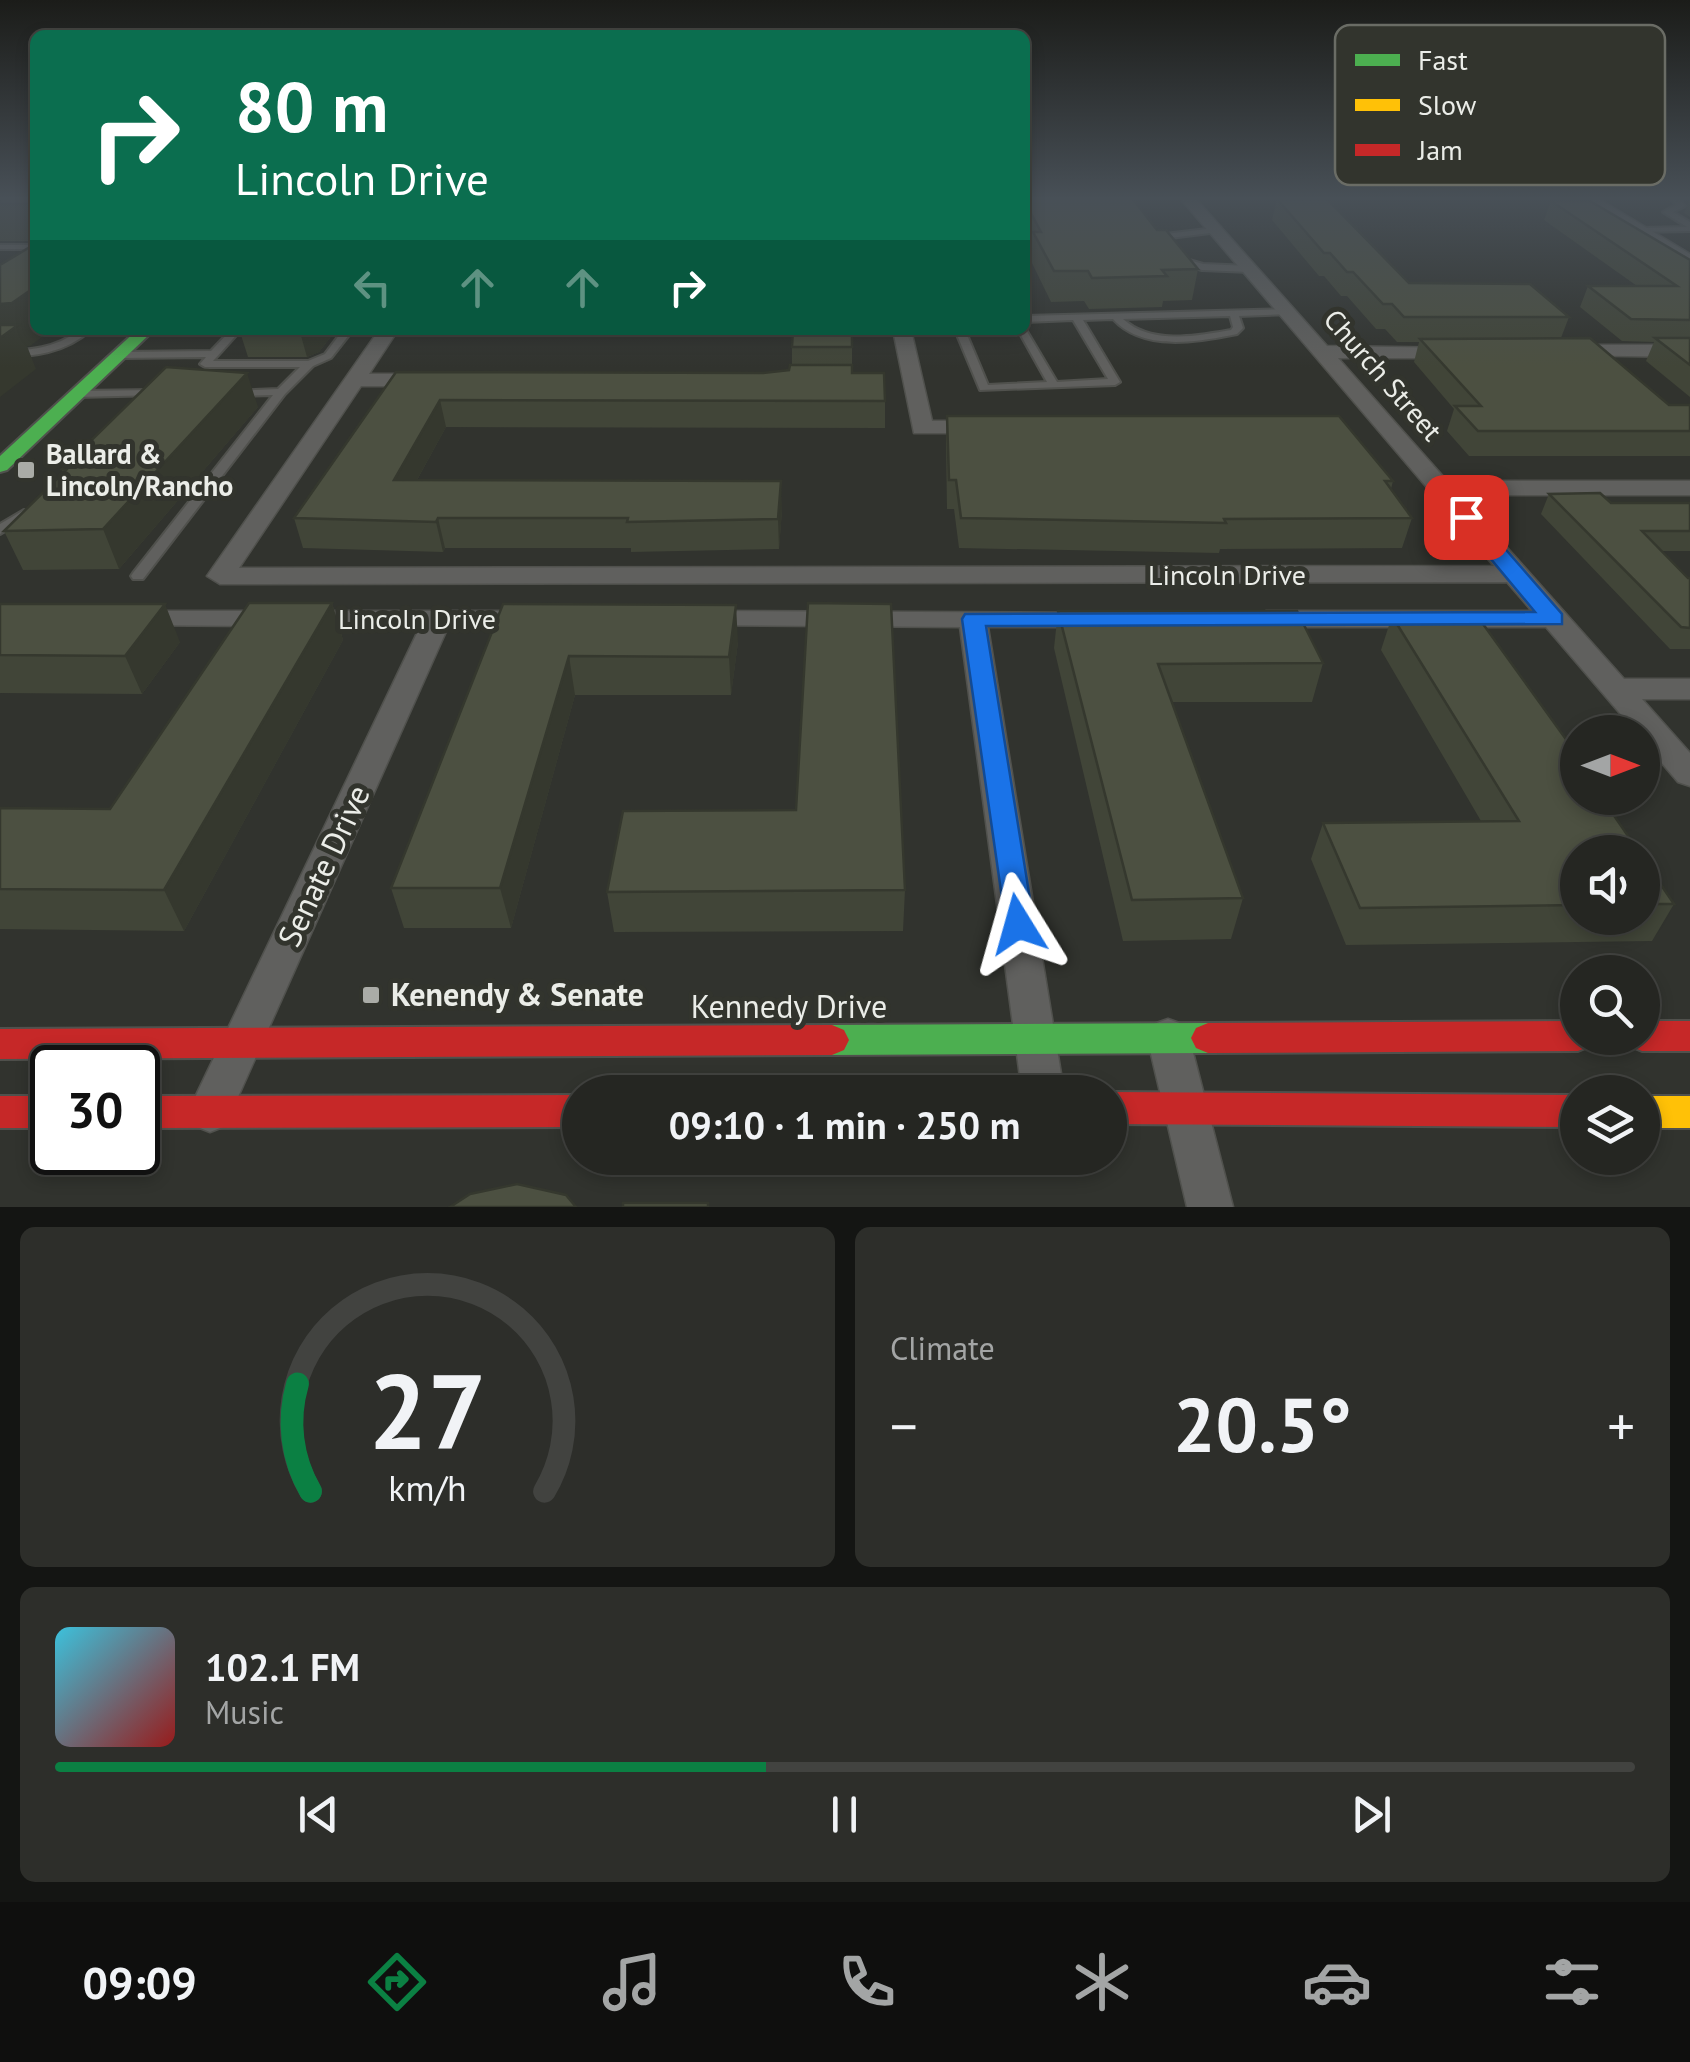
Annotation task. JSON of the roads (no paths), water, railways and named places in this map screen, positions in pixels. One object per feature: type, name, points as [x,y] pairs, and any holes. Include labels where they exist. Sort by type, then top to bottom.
[{"type":"street","name":"Church Street","points":[[1237,254],[1690,774]]},
{"type":"street","points":[[0,466],[141,335]]},
{"type":"street","points":[[354,380],[386,335]]},
{"type":"street","points":[[902,335],[902,382],[922,428],[999,428]]},
{"type":"street","points":[[1555,351],[1690,350]]},
{"type":"street","points":[[1324,352],[1478,352]]},
{"type":"street","points":[[354,380],[454,380]]},
{"type":"street","name":"Lincoln Drive","points":[[354,380],[220,576],[1515,574]]},
{"type":"street","points":[[1347,426],[1386,426]]},
{"type":"street","points":[[1442,488],[1690,488]]},
{"type":"street","name":"Lincoln Drive","points":[[99,619],[557,619]]},
{"type":"street","name":"Senate Drive","points":[[210,1112],[438,619]]},
{"type":"street","points":[[676,619],[1114,619]]},
{"type":"street","points":[[974,619],[1040,1075]]},
{"type":"street","name":"Lincoln Drive","points":[[1234,619],[1554,619]]},
{"type":"street","points":[[1616,688],[1690,689]]},
{"type":"street","name":"Kennedy Drive","points":[[0,1044],[1560,1036]]},
{"type":"street","points":[[1660,1036],[1690,1036]]},
{"type":"street","points":[[1168,1038],[1210,1207]]},
{"type":"street","points":[[1127,1108],[1560,1111]]},
{"type":"street","points":[[160,1112],[562,1111]]},
{"type":"street","points":[[0,1112],[30,1112]]},
{"type":"street","points":[[1660,1112],[1690,1112]]},
{"type":"lane","points":[[1170,254],[1182,262],[1250,269]]},
{"type":"lane","points":[[1030,318],[1288,312]]},
{"type":"lane","points":[[1115,316],[1132,333],[1162,336],[1234,332],[1238,328],[1234,313]]},
{"type":"lane","points":[[962,335],[984,388],[1115,382],[1076,317]]},
{"type":"lane","points":[[0,354],[46,351],[67,346],[80,335]]},
{"type":"lane","points":[[231,335],[205,364],[308,364],[328,356],[344,335]]},
{"type":"lane","points":[[1026,335],[1054,385]]},
{"type":"lane","points":[[119,355],[214,354]]},
{"type":"lane","points":[[138,576],[281,392],[308,364]]},
{"type":"lane","points":[[228,393],[281,392]]},
{"type":"lane","points":[[77,394],[174,393]]},
{"type":"lane","points":[[130,407],[143,394]]},
{"type":"lane","points":[[0,530],[36,501]]},
{"type":"place","name":"Ballard & Lincoln/Rancho","points":[[26,470]]},
{"type":"place","name":"Kenendy & Senate","points":[[371,995]]}]
